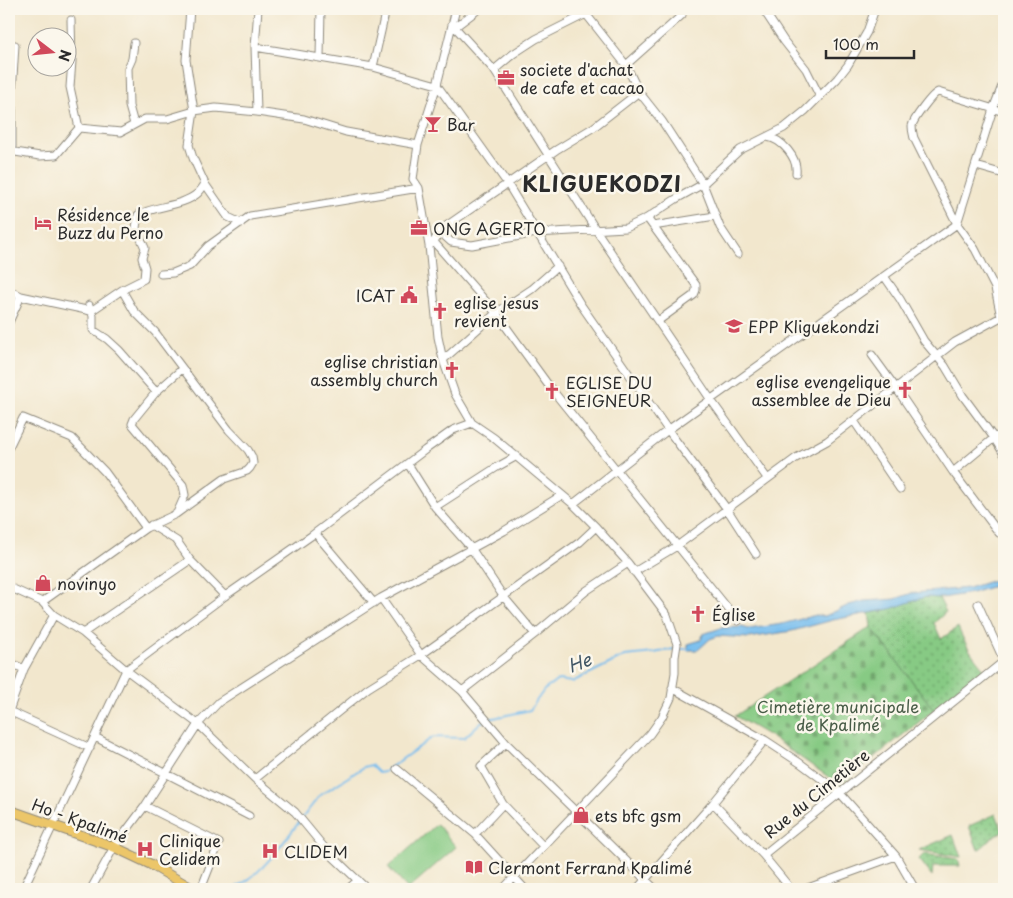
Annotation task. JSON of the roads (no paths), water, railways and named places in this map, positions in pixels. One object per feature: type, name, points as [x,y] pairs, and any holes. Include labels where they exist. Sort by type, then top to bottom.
[{"type":"main road","name":"Ho - Kpalimé","points":[[9,810],[114,847],[150,864],[193,889]]},
{"type":"street","points":[[190,9],[186,60],[194,111],[189,145],[205,184],[228,217],[240,223]]},
{"type":"street","points":[[257,112],[256,47],[258,9]]},
{"type":"street","points":[[320,57],[321,9]]},
{"type":"street","points":[[373,67],[386,9]]},
{"type":"street","points":[[456,9],[454,25],[418,146],[414,180],[419,188],[432,244],[438,337],[443,360],[455,394],[472,423],[480,427],[517,456],[573,504],[628,563],[667,616],[676,648],[671,698],[662,717],[650,734],[503,889]]},
{"type":"street","points":[[454,25],[479,9]]},
{"type":"street","points":[[763,9],[784,41],[806,69],[820,96]]},
{"type":"street","points":[[439,231],[451,242],[472,246],[536,233],[626,228],[647,218],[703,184],[740,150],[784,128],[820,96],[838,79],[857,49],[867,32],[875,9]]},
{"type":"street","points":[[494,70],[513,54],[536,39],[589,11],[626,65],[639,92],[662,121],[703,184],[720,227],[738,254]]},
{"type":"street","points":[[626,65],[682,15]]},
{"type":"street","points":[[72,20],[70,96],[78,128]]},
{"type":"street","points":[[454,25],[494,70],[596,230],[711,400],[767,478]]},
{"type":"street","points":[[134,43],[132,59],[128,68],[129,106],[134,124]]},
{"type":"street","points":[[15,45],[10,152],[40,156],[56,155],[78,128]]},
{"type":"street","points":[[256,47],[373,67],[437,85],[507,183],[581,305],[668,430],[727,509],[756,554]]},
{"type":"street","points":[[573,504],[668,430],[957,224],[993,109],[1004,81]]},
{"type":"street","points":[[432,244],[439,231],[507,183],[594,127],[639,92]]},
{"type":"street","points":[[1004,112],[938,92],[932,96],[912,124],[914,138],[957,224],[975,250],[995,288],[1004,325]]},
{"type":"street","points":[[78,128],[121,132],[145,119],[167,118],[216,108],[304,119],[346,132],[418,146]]},
{"type":"street","points":[[767,137],[774,138],[786,149],[797,167],[796,173]]},
{"type":"street","points":[[976,166],[1004,174]]},
{"type":"street","points":[[9,290],[21,296],[90,308],[144,279],[145,268],[142,258],[145,248],[136,228],[138,215],[147,210],[197,194],[205,184]]},
{"type":"street","points":[[161,274],[173,273],[190,266],[208,246],[250,216],[419,188]]},
{"type":"street","points":[[652,226],[715,216]]},
{"type":"street","points":[[647,218],[696,285],[694,295],[658,321]]},
{"type":"street","points":[[432,244],[496,313],[550,386],[738,621]]},
{"type":"street","points":[[443,360],[496,313],[532,290],[558,266]]},
{"type":"street","points":[[884,276],[924,341],[1004,454]]},
{"type":"street","points":[[42,602],[149,526],[176,514],[224,479],[247,471],[253,462],[248,450],[230,430],[155,332],[134,311],[122,290]]},
{"type":"street","points":[[9,322],[21,296]]},
{"type":"street","points":[[90,308],[93,321],[92,330],[107,339],[119,350],[156,392]]},
{"type":"street","points":[[634,572],[677,546],[796,458],[827,441],[955,342],[1002,314]]},
{"type":"street","points":[[872,356],[953,472],[999,533]]},
{"type":"street","points":[[176,514],[185,495],[183,485],[132,424],[156,392],[182,369]]},
{"type":"street","points":[[9,447],[23,418],[69,436],[105,472],[149,526],[177,541],[190,560],[225,596]]},
{"type":"street","points":[[854,421],[900,489]]},
{"type":"street","points":[[23,889],[126,670],[453,430],[472,423]]},
{"type":"street","points":[[953,472],[1004,432]]},
{"type":"street","points":[[435,507],[496,467],[517,456]]},
{"type":"street","points":[[408,464],[435,507],[471,548],[503,596],[535,634]]},
{"type":"street","points":[[91,889],[114,847],[145,806],[198,724],[219,702],[381,598],[504,531],[562,495]]},
{"type":"street","points":[[255,778],[368,688],[421,655],[580,542],[596,528]]},
{"type":"street","points":[[315,533],[374,603]]},
{"type":"street","points":[[83,633],[190,560]]},
{"type":"street","points":[[462,691],[586,591],[628,563]]},
{"type":"street","points":[[9,587],[42,602],[54,615],[83,633],[126,670],[198,724],[255,778],[295,812],[328,852],[367,889]]},
{"type":"street","points":[[381,598],[421,655],[462,691],[506,743],[655,889]]},
{"type":"street","points":[[978,604],[1004,661]]},
{"type":"street","points":[[54,615],[24,669],[9,711],[90,748]]},
{"type":"street","name":"Rue du Cimetière","points":[[763,854],[1004,661]]},
{"type":"street","points":[[9,662],[24,669]]},
{"type":"street","points":[[672,688],[765,740],[839,792],[896,856],[914,889]]},
{"type":"street","points":[[95,738],[250,816]]},
{"type":"street","points":[[637,889],[713,803],[765,740]]},
{"type":"street","points":[[506,743],[480,766],[502,804],[543,846]]},
{"type":"street","points":[[397,769],[475,834],[526,889]]},
{"type":"street","points":[[713,803],[763,854],[791,889]]},
{"type":"street","points":[[475,834],[502,804]]},
{"type":"street","points":[[145,806],[219,843],[200,889]]},
{"type":"street","points":[[805,889],[896,856]]},
{"type":"street","points":[[348,889],[358,880]]},
{"type":"water","points":[[1004,574],[1004,581],[972,593],[942,598],[925,597],[890,609],[833,620],[792,631],[749,638],[718,636],[710,639],[698,650],[688,650],[688,644],[701,640],[703,634],[721,628],[742,627],[749,629],[782,624],[816,615],[825,616],[849,605],[864,601],[895,599],[912,593],[968,588],[994,580]]},
{"type":"waterway","name":"He","points":[[489,719],[530,710],[544,690],[558,680],[572,682],[625,656],[674,649]]},
{"type":"waterway","name":"He","points":[[678,649],[689,649]]},
{"type":"waterway","name":"He","points":[[303,817],[320,795],[364,767],[371,765],[379,773],[384,772],[433,737],[464,738],[481,722],[485,721]]},
{"type":"waterway","name":"He","points":[[233,889],[262,868],[300,821]]},
{"type":"place","name":"societe d'achat de cafe et cacao","points":[[506,78]]},
{"type":"place","name":"Bar","points":[[433,124]]},
{"type":"place","name":"Résidence le Buzz du Perno","points":[[43,223]]},
{"type":"place","name":"ONG AGERTO","points":[[419,228]]},
{"type":"place","name":"ICAT","points":[[409,295]]},
{"type":"place","name":"eglise jesus revient","points":[[440,311]]},
{"type":"place","name":"EPP Kliguekondzi","points":[[734,326]]},
{"type":"place","name":"eglise christian assembly church","points":[[452,370]]},
{"type":"place","name":"eglise evengelique assemblee de Dieu","points":[[905,390]]},
{"type":"place","name":"EGLISE DU SEIGNEUR","points":[[552,391]]},
{"type":"place","name":"novinyo","points":[[43,583]]},
{"type":"place","name":"Église","points":[[698,614]]},
{"type":"place","name":"ets bfc gsm","points":[[581,815]]},
{"type":"place","name":"Clinique Celidem","points":[[145,849]]},
{"type":"place","name":"CLIDEM","points":[[270,851]]},
{"type":"place","name":"Clermont Ferrand Kpalimé","points":[[474,867]]},
{"type":"district","name":"KLIGUEKODZI","points":[[602,183]]},
{"type":"park label","name":"Cimetière municipale de Kpalimé","points":[[838,715]]}]
